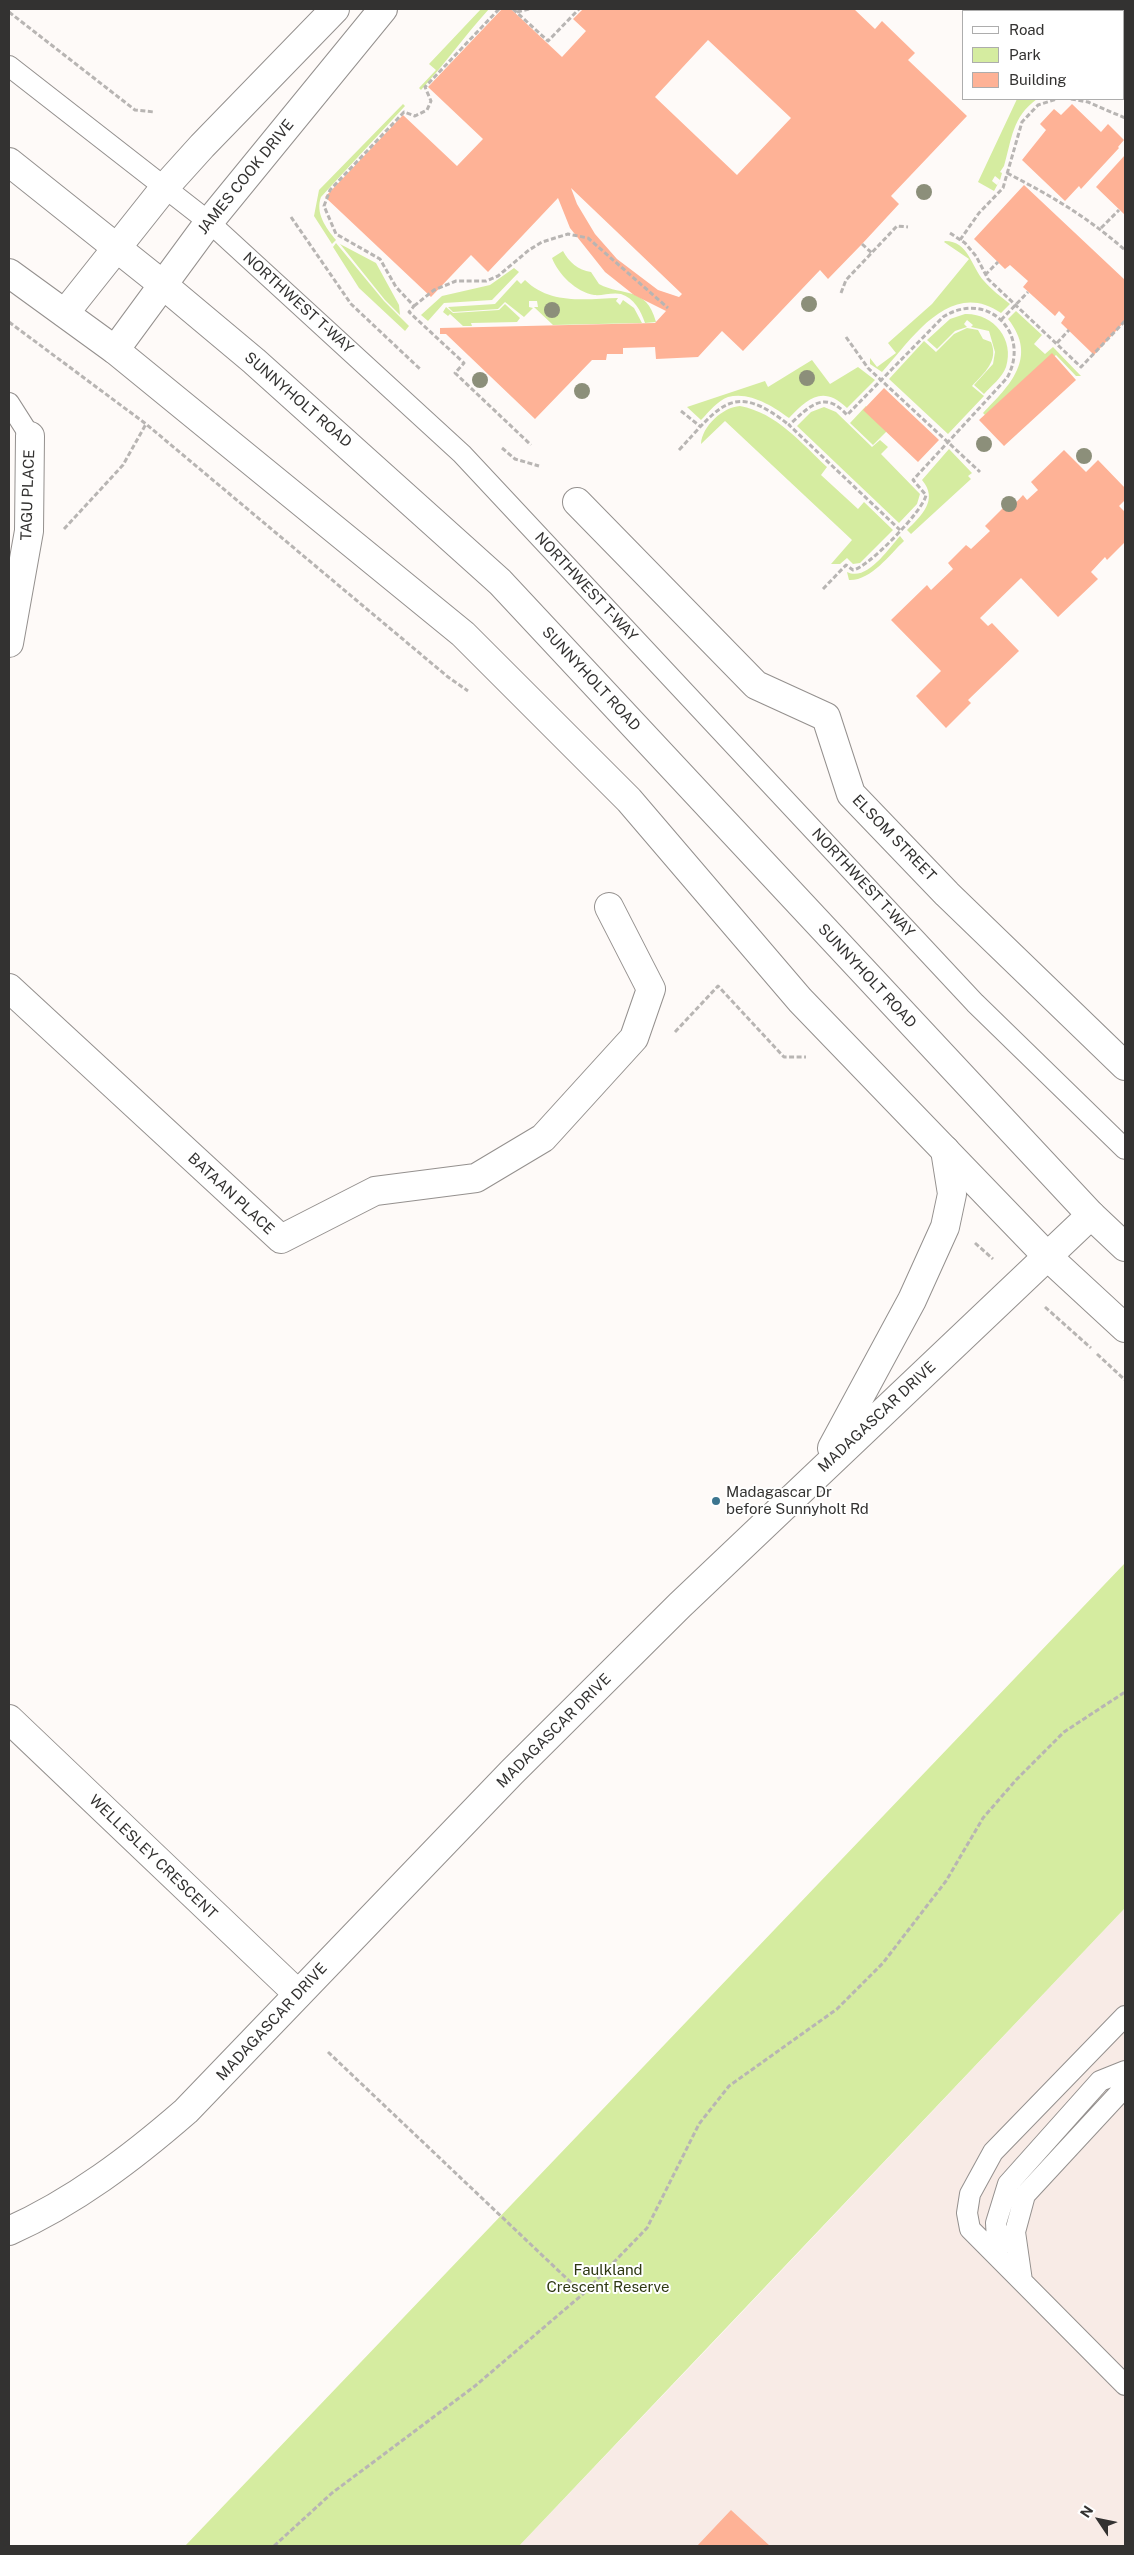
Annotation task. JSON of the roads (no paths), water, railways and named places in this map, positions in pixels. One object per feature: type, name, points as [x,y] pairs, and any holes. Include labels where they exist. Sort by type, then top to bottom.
[{"type":"street","points":[[64,313],[165,187],[202,146],[335,9]]},
{"type":"street","name":"JAMES COOK DRIVE","points":[[115,350],[209,222],[383,9]]},
{"type":"street","name":"SUNNYHOLT ROAD","points":[[9,162],[162,284],[349,444],[500,582],[1091,1216],[1125,1247]]},
{"type":"street","points":[[9,272],[115,350],[463,634],[629,800],[800,1000],[1047,1256],[1125,1328]]},
{"type":"street","name":"TAGU PLACE","points":[[9,643],[29,531],[30,436]]},
{"type":"street","name":"ELSOM STREET","points":[[577,502],[756,685],[826,717],[851,794],[947,894],[1125,1066]]},
{"type":"street","name":"BATAAN PLACE","points":[[9,988],[280,1239],[375,1191],[476,1178],[543,1138],[634,1038],[651,989],[609,907]]},
{"type":"street","points":[[820,1472],[912,1300],[945,1227],[952,1194],[945,1150]]},
{"type":"street","name":"MADAGASCAR DRIVE","points":[[9,2231],[58,2206],[149,2144],[217,2081],[512,1772],[680,1605],[1091,1216]]},
{"type":"street","name":"WELLESLEY CRESCENT","points":[[9,1719],[298,1994]]},
{"type":"lane","name":"NORTHWEST T-WAY","points":[[9,66],[209,222],[462,454],[975,1003],[1125,1149]]},
{"type":"lane","points":[[9,404],[30,436]]},
{"type":"lane","points":[[1125,2016],[993,2152],[970,2194],[967,2213],[970,2229],[1125,2385]]},
{"type":"lane","points":[[998,2257],[996,2223],[1008,2184],[1100,2081],[1125,2071]]},
{"type":"lane","points":[[1022,2281],[1015,2232],[1025,2195],[1125,2087]]},
{"type":"place","name":"Madagascar Dr before Sunnyholt Rd","points":[[716,1501]]},
{"type":"park label","name":"Faulkland Crescent Reserve","points":[[608,2278]]}]
